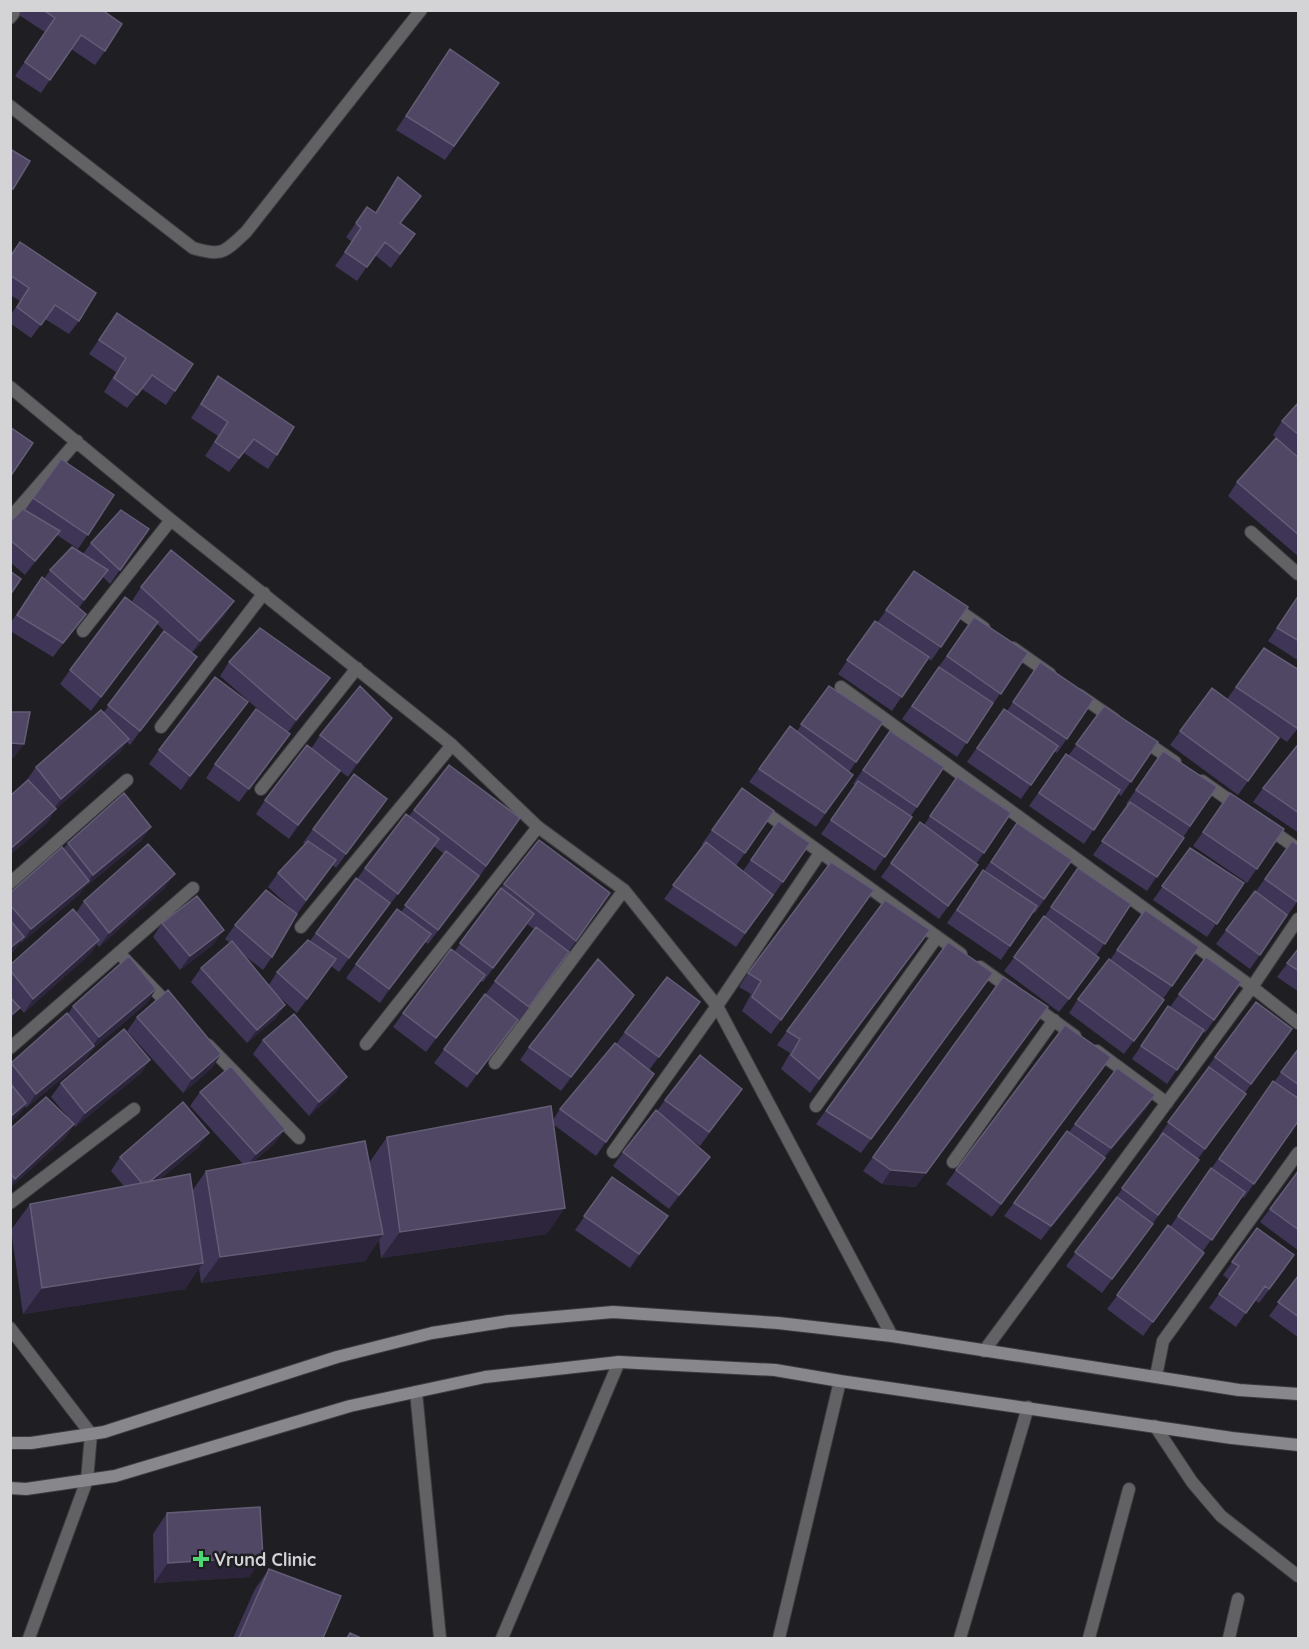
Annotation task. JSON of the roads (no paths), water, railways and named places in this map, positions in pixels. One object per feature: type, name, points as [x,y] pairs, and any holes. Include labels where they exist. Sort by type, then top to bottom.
[{"type":"main road","points":[[10,1443],[31,1443],[104,1432],[337,1357],[432,1333],[509,1321],[613,1312],[778,1323],[892,1336],[1239,1390],[1299,1394]]},
{"type":"main road","points":[[10,1488],[26,1489],[115,1476],[350,1406],[484,1377],[619,1362],[775,1370],[1232,1438],[1299,1445]]},
{"type":"street","points":[[10,18],[16,10]]},
{"type":"street","points":[[10,106],[193,248],[212,253],[225,251],[246,232],[421,10]]},
{"type":"street","points":[[10,387],[171,520],[452,745],[538,827],[624,890],[717,1006],[892,1336]]},
{"type":"street","points":[[10,518],[77,441]]},
{"type":"street","points":[[83,631],[171,520]]},
{"type":"street","points":[[1251,532],[1299,574]]},
{"type":"street","points":[[161,727],[264,593]]},
{"type":"street","points":[[946,601],[1299,849]]},
{"type":"street","points":[[261,789],[357,668]]},
{"type":"street","points":[[841,687],[1299,1023]]},
{"type":"street","points":[[301,927],[452,745]]},
{"type":"street","points":[[10,883],[127,780]]},
{"type":"street","points":[[762,810],[1167,1103]]},
{"type":"street","points":[[366,1044],[538,827]]},
{"type":"street","points":[[613,1152],[717,1006],[820,853]]},
{"type":"street","points":[[10,1048],[193,888]]},
{"type":"street","points":[[495,1063],[624,890]]},
{"type":"street","points":[[984,1351],[1252,987],[1299,919]]},
{"type":"street","points":[[816,1106],[938,937]]},
{"type":"street","points":[[119,953],[176,1012]]},
{"type":"street","points":[[953,1162],[1054,1020]]},
{"type":"street","points":[[201,1037],[299,1138]]},
{"type":"street","points":[[10,1203],[134,1109]]},
{"type":"street","points":[[1156,1376],[1163,1341],[1299,1153]]},
{"type":"street","points":[[10,1328],[91,1434],[87,1480],[29,1638]]},
{"type":"street","points":[[502,1638],[619,1362]]},
{"type":"street","points":[[779,1638],[840,1381]]},
{"type":"street","points":[[416,1392],[440,1638]]},
{"type":"street","points":[[960,1638],[1028,1407]]},
{"type":"street","points":[[1155,1426],[1192,1482],[1221,1516],[1299,1576]]},
{"type":"street","points":[[1089,1638],[1129,1489]]},
{"type":"street","points":[[1228,1638],[1238,1599]]},
{"type":"place","name":"Vrund Clinic","points":[[201,1559]]}]
